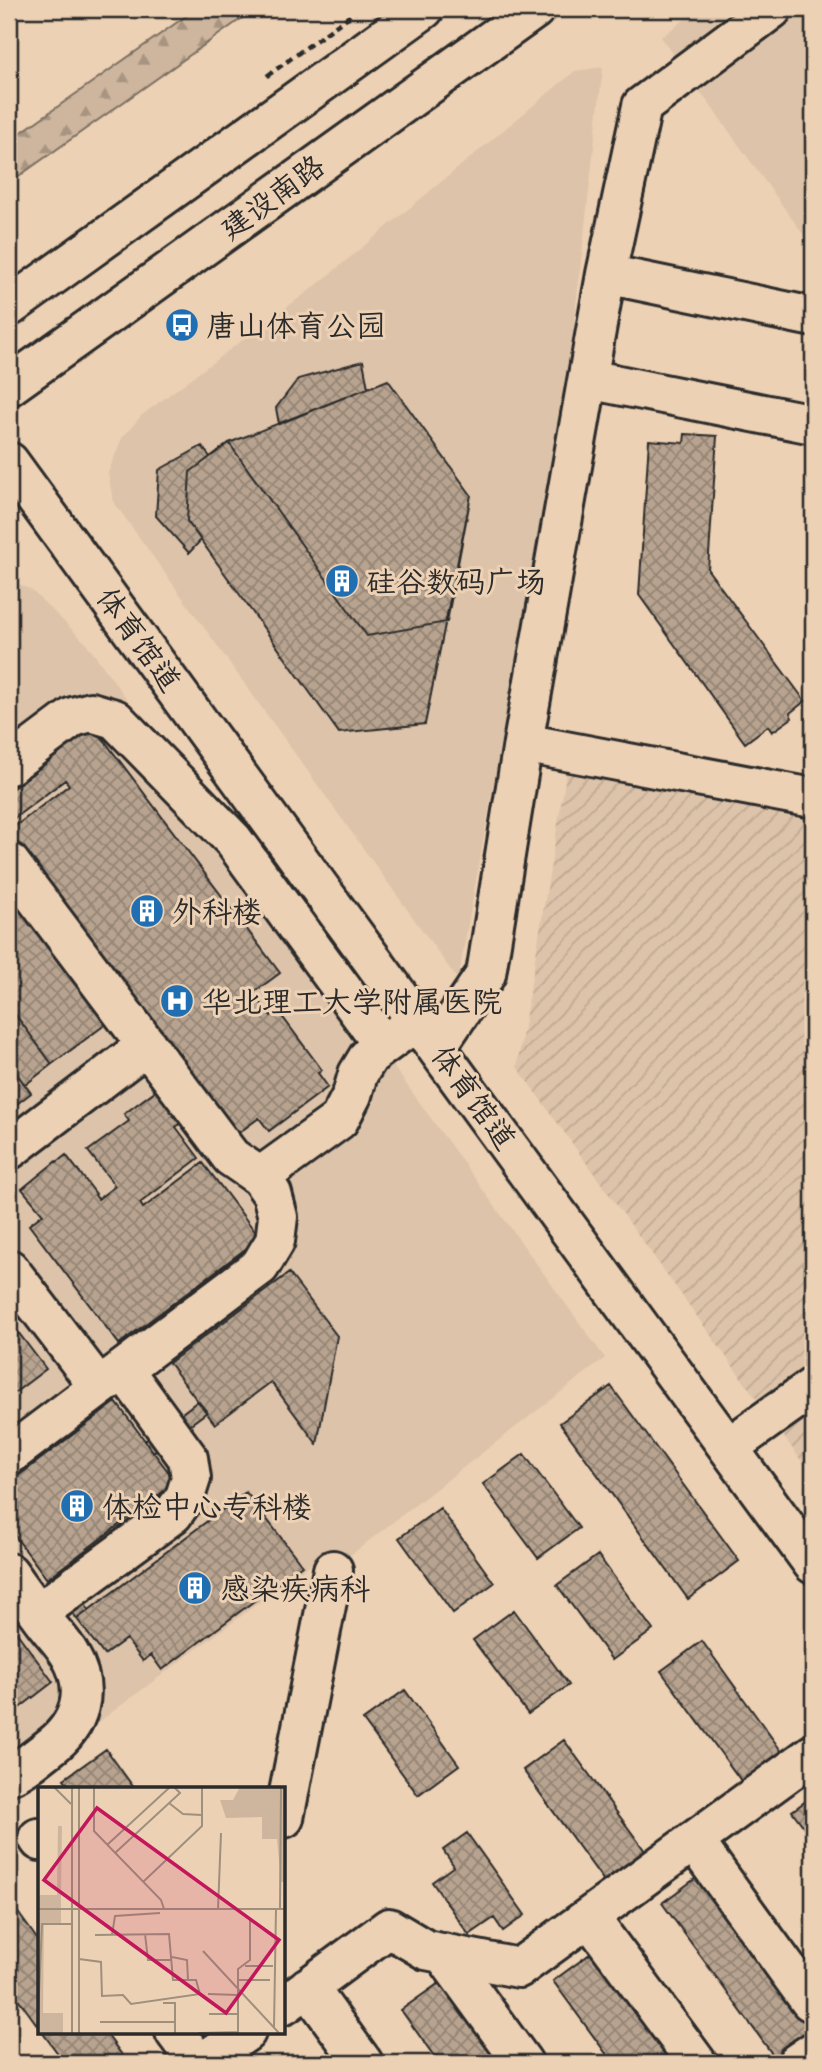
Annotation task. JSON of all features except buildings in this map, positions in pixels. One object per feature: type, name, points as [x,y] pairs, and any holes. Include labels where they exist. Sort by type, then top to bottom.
[{"type":"street","points":[[9,307],[424,9]]},
{"type":"street","name":"建设南路","points":[[9,386],[536,9]]},
{"type":"street","points":[[260,1177],[339,1120],[352,1096],[358,1074],[369,1056],[383,1045],[427,1033],[486,974],[523,743],[606,274],[642,106],[772,9]]},
{"type":"street","points":[[606,274],[813,317]]},
{"type":"street","points":[[588,379],[813,424]]},
{"type":"street","name":"体育馆道","points":[[9,462],[813,1564]]},
{"type":"street","points":[[9,765],[73,717],[91,712],[115,719],[233,840],[383,1045]]},
{"type":"street","points":[[523,743],[813,798]]},
{"type":"street","points":[[9,862],[231,1157],[260,1177],[272,1194],[278,1217],[275,1241],[260,1266],[9,1455]]},
{"type":"street","points":[[9,1150],[147,1045]]},
{"type":"street","points":[[9,1269],[188,1458],[191,1478],[186,1497],[173,1514],[38,1613]]},
{"type":"street","points":[[729,1447],[813,1387]]},
{"type":"street","points":[[285,1813],[333,1570]]},
{"type":"street","points":[[9,1573],[71,1656],[81,1695],[78,1715],[61,1739],[19,1771],[9,1775]]},
{"type":"street","points":[[363,2063],[296,1996],[389,1928],[426,1950],[519,1968],[813,1754]]},
{"type":"street","points":[[694,1841],[810,2001]]},
{"type":"street","points":[[589,1917],[697,2063]]},
{"type":"street","points":[[443,1953],[523,2063]]},
{"type":"street","points":[[177,2034],[200,2063],[241,2041]]},
{"type":"street","points":[[797,2063],[813,2052]]},
{"type":"shaded area","points":[[699,9],[813,9],[813,248],[661,37]]},
{"type":"shaded area","points":[[603,67],[569,367],[458,980],[113,501],[108,473],[122,438],[142,415],[318,284],[575,71]]},
{"type":"shaded area","name":"华北理工大学附属医院","points":[[9,579],[31,590],[86,643],[605,1358],[344,1560],[316,1560],[9,1789]]},
{"type":"shaded area","points":[[568,763],[813,811],[813,1477],[517,1067]]},
{"type":"green space","points":[[196,9],[255,9],[9,183],[9,141]]},
{"type":"place","name":"唐山体育公园","points":[[182,325]]},
{"type":"place","name":"硅谷数码广场","points":[[342,581]]},
{"type":"place","name":"外科楼","points":[[147,911]]},
{"type":"place","name":"华北理工大学附属医院","points":[[177,1001]]},
{"type":"place","name":"体检中心专科楼","points":[[77,1506]]},
{"type":"place","name":"感染疾病科","points":[[195,1588]]}]
